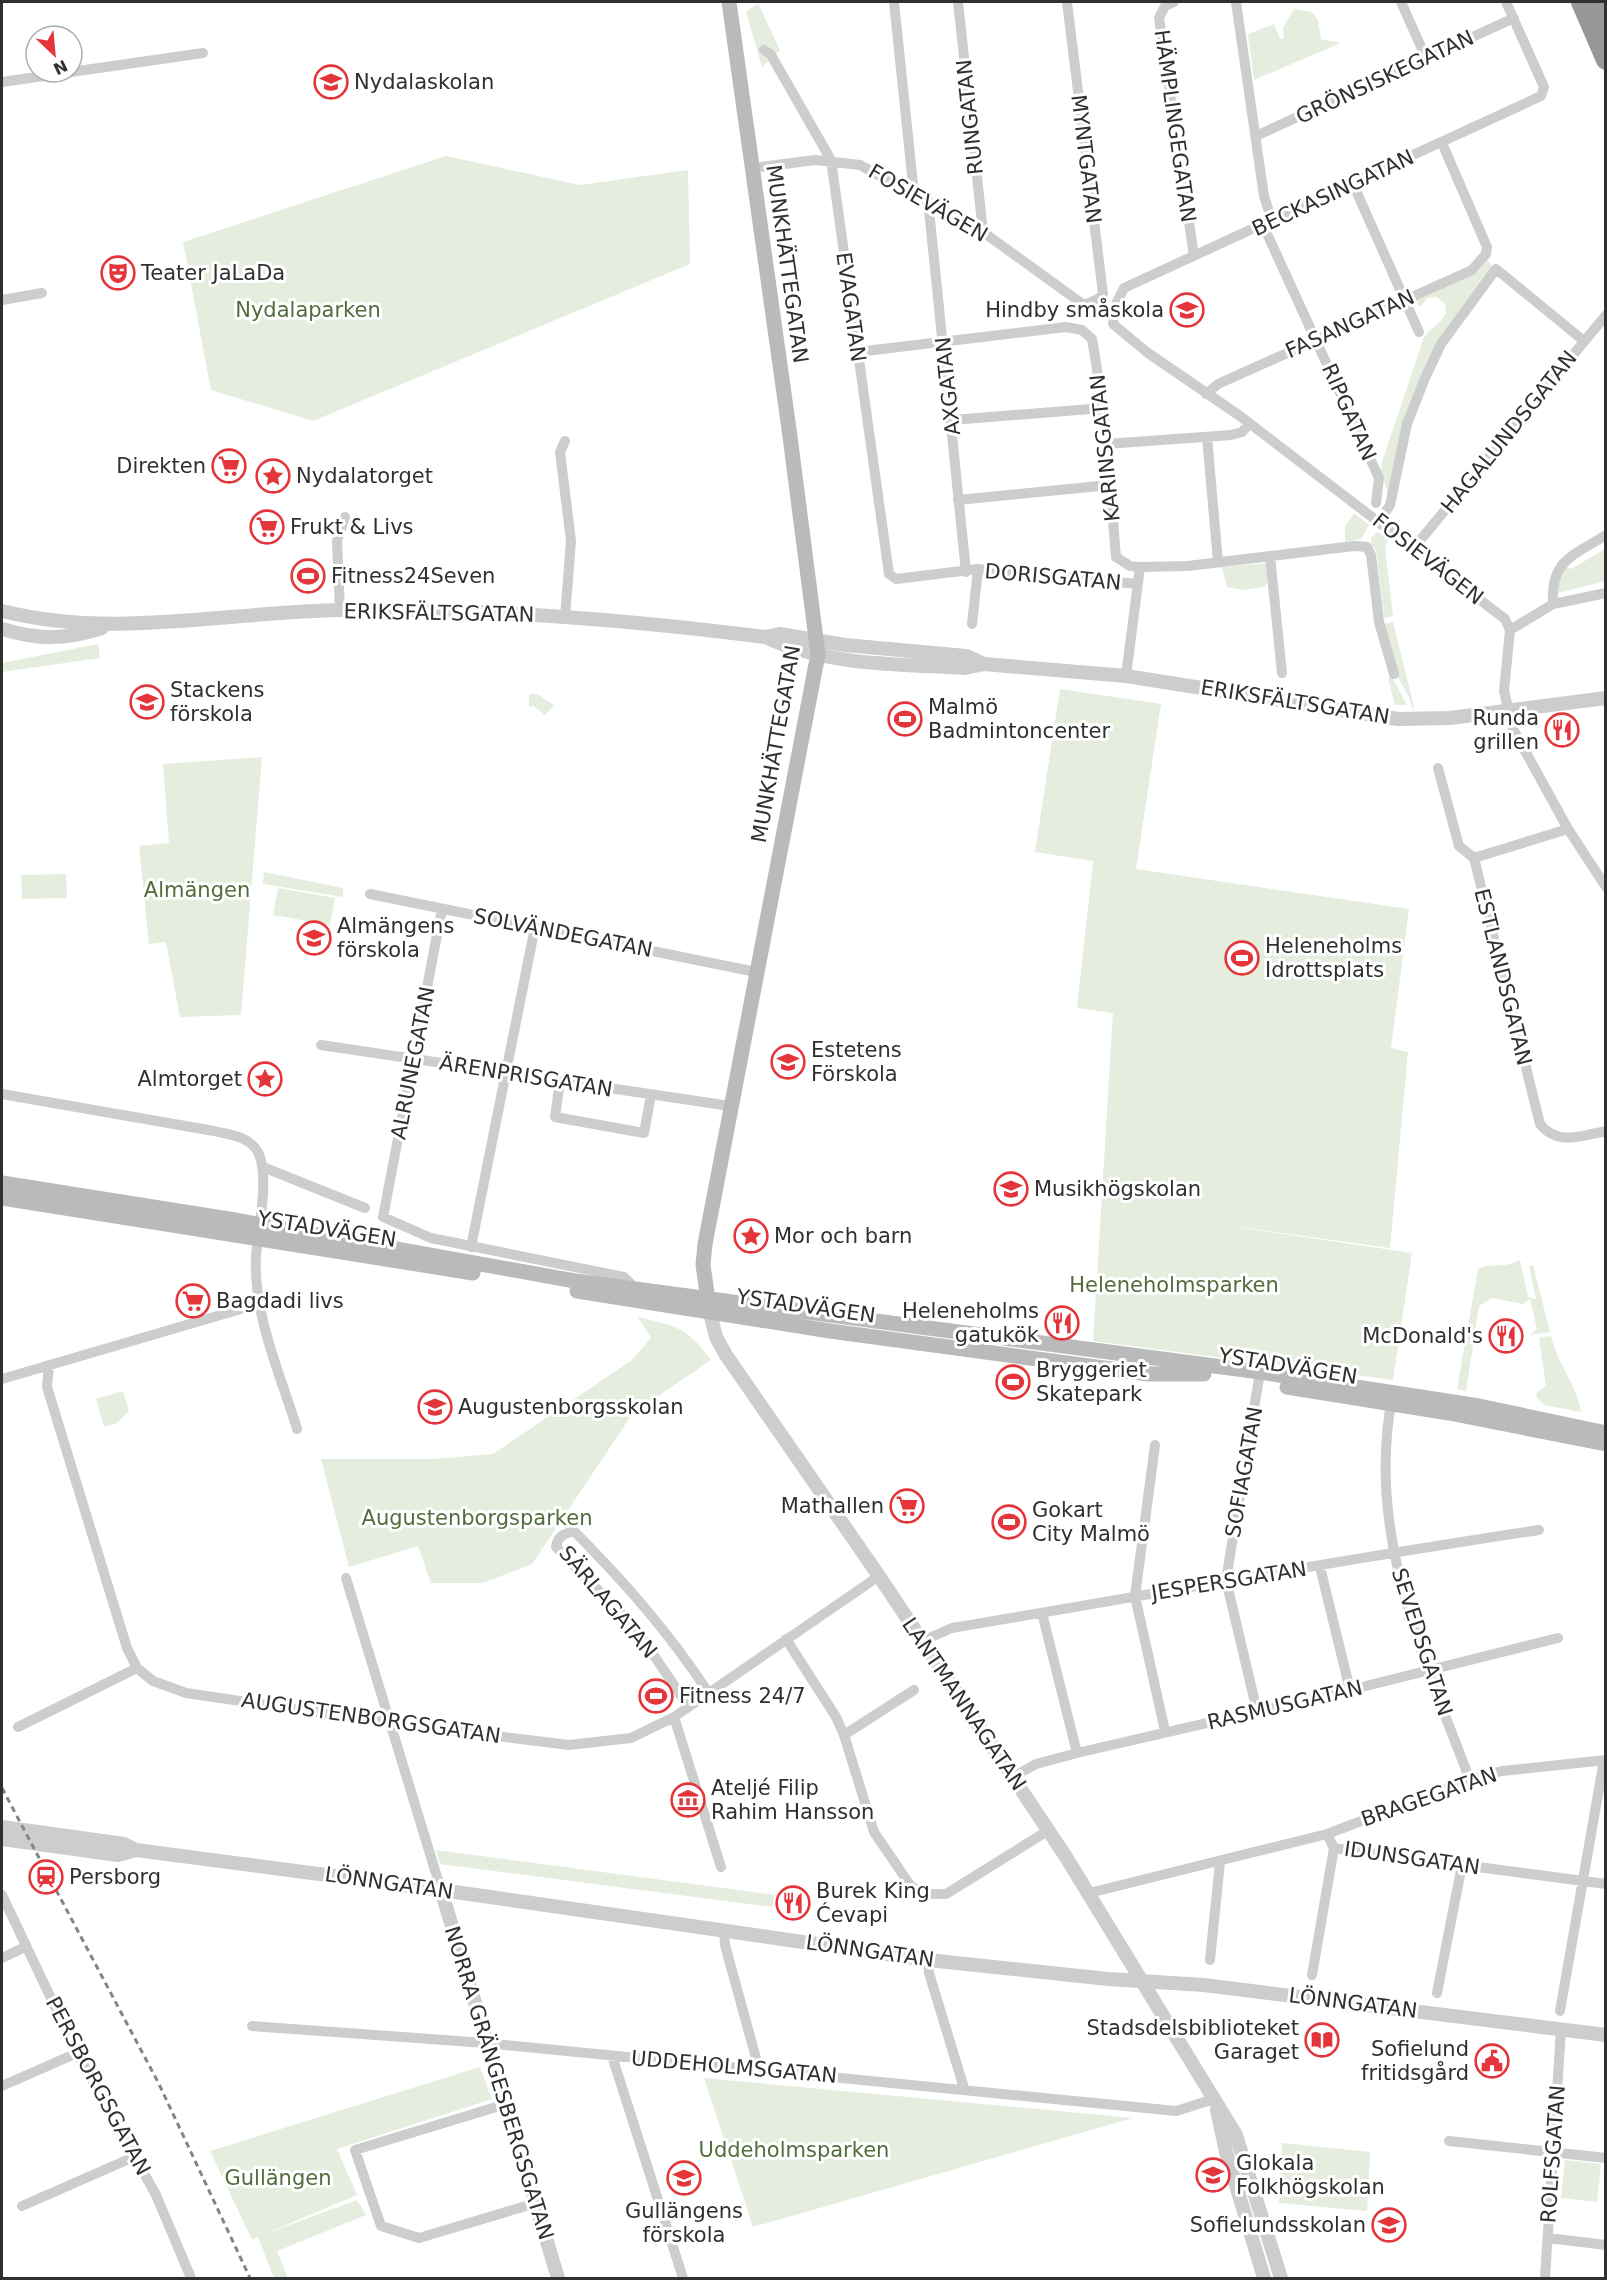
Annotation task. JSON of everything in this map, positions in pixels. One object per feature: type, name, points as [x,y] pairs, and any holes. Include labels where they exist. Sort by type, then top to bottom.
[{"type":"highway","points":[[1581,2],[1605,60]]},
{"type":"highway","points":[[1598,2],[1605,21]]},
{"type":"main road","name":"MUNKHÄTTEGATAN","points":[[709,1306],[704,1266],[705,1244],[817,647],[729,2]]},
{"type":"main road","name":"YSTADVÄGEN","points":[[2,1183],[258,1231],[709,1306],[1259,1377],[1392,1398],[1528,1415],[1605,1433]]},
{"type":"main road","name":"YSTADVÄGEN","points":[[2,1198],[258,1231],[575,1281],[635,1288],[709,1306]]},
{"type":"main road","name":"YSTADVÄGEN","points":[[1392,1398],[1449,1413],[1605,1444]]},
{"type":"street","points":[[894,2],[914,194]]},
{"type":"street","name":"RUNGATAN","points":[[958,2],[982,232]]},
{"type":"street","name":"MYNTGATAN","points":[[1066,2],[1103,294],[1098,299],[1084,305]]},
{"type":"street","name":"HÄMPLINGEGATAN","points":[[1174,2],[1165,6],[1159,18],[1194,256]]},
{"type":"street","name":"RIPGATAN","points":[[1236,2],[1268,223],[1316,339],[1378,478],[1376,503]]},
{"type":"street","points":[[1401,2],[1426,58]]},
{"type":"street","points":[[1506,2],[1514,18]]},
{"type":"street","name":"BECKASINGATAN","points":[[1113,324],[1117,302],[1124,288],[1541,96],[1544,87],[1514,18]]},
{"type":"street","name":"GRÖNSISKEGATAN","points":[[1256,136],[1514,18]]},
{"type":"street","name":"EVAGATAN","points":[[764,50],[771,55],[831,160],[886,567],[889,574],[896,579]]},
{"type":"street","points":[[2,82],[203,53]]},
{"type":"street","name":"FASANGATAN","points":[[1206,394],[1218,384],[1472,270],[1486,254],[1487,247],[1442,143]]},
{"type":"street","name":"FOSIEVÄGEN","points":[[753,168],[831,160],[860,165],[928,200],[982,232],[1084,305]]},
{"type":"street","points":[[1353,184],[1419,332]]},
{"type":"street","name":"AXGATAN","points":[[928,200],[966,572]]},
{"type":"street","points":[[1380,522],[1390,505],[1407,424],[1425,378],[1441,344],[1496,269],[1584,341]]},
{"type":"street","points":[[2,300],[42,294]]},
{"type":"street","name":"HAGALUNDSGATAN","points":[[1413,549],[1605,315]]},
{"type":"street","name":"FOSIEVÄGEN","points":[[1113,324],[1380,522],[1505,619],[1510,630]]},
{"type":"street","name":"KARINSGATAN","points":[[943,341],[1066,327],[1082,330],[1092,339],[1103,408],[1118,582]]},
{"type":"street","points":[[857,352],[943,341]]},
{"type":"street","points":[[952,420],[1103,408]]},
{"type":"street","points":[[1106,444],[1231,435],[1242,432],[1249,424]]},
{"type":"street","points":[[1207,437],[1218,562]]},
{"type":"street","points":[[565,441],[560,452],[571,541],[565,616]]},
{"type":"street","points":[[958,500],[1110,485]]},
{"type":"street","points":[[340,610],[337,541],[345,517]]},
{"type":"street","points":[[1553,604],[1552,587],[1561,563],[1605,535]]},
{"type":"street","name":"DORISGATAN","points":[[1140,567],[1218,562],[1353,546],[1367,547],[1371,555],[1379,622],[1394,674]]},
{"type":"street","points":[[1270,556],[1282,673]]},
{"type":"street","points":[[1116,557],[1130,566],[1140,567],[1126,676]]},
{"type":"street","points":[[972,624],[978,569]]},
{"type":"street","name":"DORISGATAN","points":[[896,579],[978,569],[1138,584]]},
{"type":"street","points":[[1605,593],[1553,604],[1510,630],[1504,691],[1512,729],[1568,830],[1605,887]]},
{"type":"street","name":"ERIKSFÄLTSGATAN","points":[[2,611],[61,623],[112,625],[340,610],[458,611],[565,616],[765,637],[780,634],[817,647],[845,645],[966,656],[984,664],[1126,676],[1398,719],[1450,718],[1605,699]]},
{"type":"street","name":"ERIKSFÄLTSGATAN","points":[[2,629],[30,637],[58,638],[112,625]]},
{"type":"street","name":"ESTLANDSGATAN","points":[[1438,768],[1459,846],[1474,858],[1540,1124],[1550,1134],[1564,1139],[1605,1131]]},
{"type":"street","points":[[1474,858],[1568,830]]},
{"type":"street","name":"SOLVÄNDEGATAN","points":[[370,894],[756,972]]},
{"type":"street","name":"ALRUNEGATAN","points":[[383,1217],[442,909]]},
{"type":"street","points":[[471,1247],[535,927]]},
{"type":"street","name":"ÄRENPRISGATAN","points":[[321,1045],[730,1106]]},
{"type":"street","points":[[560,1081],[555,1117],[644,1133],[651,1095]]},
{"type":"street","points":[[2,1094],[214,1131],[248,1140],[258,1152],[263,1167],[258,1231],[258,1304],[297,1429]]},
{"type":"street","points":[[263,1167],[364,1208]]},
{"type":"street","name":"YSTADVÄGEN","points":[[383,1217],[431,1238],[624,1278],[635,1288]]},
{"type":"street","points":[[2,1379],[258,1304]]},
{"type":"street","name":"LANTMANNAGATAN","points":[[709,1306],[716,1337],[726,1354],[879,1576],[1049,1830],[1236,2136],[1281,2278]]},
{"type":"street","points":[[18,1727],[137,1668],[123,1636],[47,1387],[49,1365]]},
{"type":"street","name":"SOFIAGATAN","points":[[1257,1712],[1226,1580],[1259,1377]]},
{"type":"street","name":"SEVEDSGATAN","points":[[1392,1398],[1386,1468],[1388,1528],[1392,1552],[1410,1618],[1470,1780]]},
{"type":"street","points":[[1155,1445],[1135,1596],[1165,1731]]},
{"type":"street","name":"JESPERSGATAN","points":[[922,1641],[952,1628],[1226,1580],[1320,1567],[1392,1552],[1539,1530]]},
{"type":"street","name":"SÄRLAGATAN","points":[[688,1706],[636,1629],[556,1547],[557,1540],[564,1534],[573,1531],[628,1585],[665,1629],[708,1692]]},
{"type":"street","points":[[1320,1567],[1350,1690]]},
{"type":"street","name":"AUGUSTENBORGSGATAN","points":[[137,1668],[153,1681],[186,1693],[391,1723],[569,1744],[631,1737],[674,1717],[879,1576]]},
{"type":"street","name":"NORRA GRÄNGESBERGSGATAN","points":[[346,1578],[558,2278]]},
{"type":"street","points":[[1042,1613],[1077,1753]]},
{"type":"street","name":"RASMUSGATAN","points":[[1013,1777],[1036,1764],[1077,1753],[1350,1690],[1558,1638]]},
{"type":"street","points":[[786,1640],[844,1735],[874,1832],[910,1885],[922,1894],[946,1894],[1049,1830]]},
{"type":"street","points":[[844,1735],[914,1690]]},
{"type":"street","points":[[674,1717],[721,1867]]},
{"type":"street","points":[[1560,2011],[1605,1760]]},
{"type":"street","name":"BRAGEGATAN","points":[[1327,1834],[1470,1780],[1502,1771],[1605,1760]]},
{"type":"street","name":"LÖNNGATAN","points":[[2,1827],[124,1844],[136,1850],[441,1890],[928,1960],[1143,1983],[1204,1985],[1605,2035]]},
{"type":"street","name":"IDUNSGATAN","points":[[1089,1893],[1141,1878],[1220,1862],[1327,1834],[1334,1848],[1605,1884]]},
{"type":"street","name":"LÖNNGATAN","points":[[2,1839],[118,1855],[136,1850]]},
{"type":"street","points":[[1312,1975],[1334,1848]]},
{"type":"street","points":[[1210,1960],[1220,1862]]},
{"type":"street","points":[[1437,1993],[1461,1865]]},
{"type":"street","name":"PERSBORGSGATAN","points":[[2,1895],[77,2053],[156,2195],[190,2278]]},
{"type":"street","points":[[724,1931],[725,1945],[759,2069]]},
{"type":"street","points":[[2,1958],[25,1947]]},
{"type":"street","points":[[928,1960],[929,1973],[964,2088]]},
{"type":"street","name":"UDDEHOLMSGATAN","points":[[252,2026],[485,2043],[964,2088],[1176,2111],[1214,2099]]},
{"type":"street","name":"ROLFSGATAN","points":[[1545,2278],[1561,2029]]},
{"type":"street","points":[[2,2086],[77,2053]]},
{"type":"street","points":[[612,2056],[683,2278]]},
{"type":"street","name":"LANTMANNAGATAN","points":[[1214,2099],[1226,2152],[1264,2278]]},
{"type":"street","points":[[506,2104],[355,2150],[381,2226],[393,2232],[419,2238],[536,2203]]},
{"type":"street","points":[[1449,2141],[1605,2158]]},
{"type":"street","points":[[22,2206],[136,2156]]},
{"type":"street","points":[[1548,2238],[1605,2245]]},
{"type":"green space","points":[[758,3],[780,50],[762,67],[746,12]]},
{"type":"green space","points":[[1294,9],[1312,12],[1318,20],[1321,39],[1341,43],[1254,80],[1248,34],[1274,24],[1280,39],[1284,38],[1283,28]]},
{"type":"green space","name":"Nydalaparken","points":[[446,156],[580,185],[688,170],[690,264],[313,421],[211,390],[183,242]]},
{"type":"green space","points":[[1487,260],[1493,266],[1427,370],[1389,497],[1381,472],[1382,462],[1424,337],[1446,313],[1445,304],[1437,297],[1427,298],[1420,307],[1414,302],[1478,272]]},
{"type":"green space","points":[[1354,513],[1369,525],[1361,539],[1345,542],[1345,527]]},
{"type":"green space","points":[[1378,532],[1388,540],[1385,547],[1393,616],[1384,618],[1376,550],[1371,544],[1371,538]]},
{"type":"green space","points":[[1605,549],[1605,581],[1558,593],[1557,587],[1564,566],[1571,569]]},
{"type":"green space","points":[[1266,563],[1270,580],[1264,587],[1242,590],[1227,587],[1222,567]]},
{"type":"green space","points":[[1393,622],[1414,707],[1412,708],[1409,697],[1396,674],[1384,624]]},
{"type":"green space","points":[[98,644],[100,658],[2,672],[2,663]]},
{"type":"green space","points":[[1392,677],[1407,705],[1395,705],[1388,678]]},
{"type":"green space","name":"Heleneholms Idrottsplats","points":[[1060,689],[1161,704],[1136,869],[1409,909],[1391,1048],[1408,1052],[1390,1248],[1203,1222],[1412,1253],[1393,1380],[1093,1341],[1113,1013],[1077,1008],[1093,861],[1035,852]]},
{"type":"green space","points":[[529,694],[537,694],[554,705],[545,715],[534,706],[529,707]]},
{"type":"green space","name":"Almängen","points":[[262,757],[241,1015],[180,1017],[166,942],[149,944],[139,846],[169,843],[163,764]]},
{"type":"green space","points":[[264,872],[343,888],[343,897],[263,884]]},
{"type":"green space","points":[[66,874],[67,898],[22,899],[21,875]]},
{"type":"green space","points":[[278,888],[335,898],[330,925],[273,915]]},
{"type":"green space","points":[[1520,1260],[1528,1297],[1536,1299],[1529,1266],[1533,1265],[1550,1332],[1529,1335],[1537,1329],[1530,1299],[1523,1304],[1492,1298],[1479,1306],[1466,1391],[1457,1389],[1478,1269]]},
{"type":"green space","name":"Augustenborgsparken","points":[[638,1317],[672,1326],[687,1334],[695,1340],[711,1360],[633,1413],[532,1564],[483,1583],[431,1583],[418,1546],[349,1567],[321,1459],[435,1459],[493,1454],[632,1360],[651,1338]]},
{"type":"green space","points":[[1551,1336],[1579,1402],[1581,1412],[1544,1405],[1536,1396],[1537,1392],[1546,1386],[1539,1338]]},
{"type":"green space","points":[[123,1391],[129,1411],[117,1423],[104,1427],[96,1399]]},
{"type":"green space","points":[[436,1850],[775,1895],[772,1907],[440,1864]]},
{"type":"green space","name":"Gullängen","points":[[480,2067],[492,2099],[337,2149],[357,2195],[262,2235],[357,2200],[366,2215],[277,2251],[288,2278],[274,2278],[258,2237],[252,2240],[210,2151]]},
{"type":"green space","name":"Uddeholmsparken","points":[[704,2078],[1133,2118],[753,2227]]},
{"type":"green space","points":[[1282,2143],[1370,2152],[1367,2211],[1279,2203]]},
{"type":"green space","points":[[1565,2160],[1601,2164],[1597,2202],[1561,2198]]},
{"type":"railway","points":[[2,1788],[159,2084],[250,2278]]},
{"type":"place","name":"Nydalaskolan","points":[[331,82]]},
{"type":"place","name":"Teater JaLaDa","points":[[118,273]]},
{"type":"place","name":"Hindby småskola","points":[[1187,310]]},
{"type":"place","name":"Direkten","points":[[229,466]]},
{"type":"place","name":"Nydalatorget","points":[[273,476]]},
{"type":"place","name":"Frukt & Livs","points":[[267,527]]},
{"type":"place","name":"Fitness24Seven","points":[[308,576]]},
{"type":"place","name":"Stackens förskola","points":[[147,702]]},
{"type":"place","name":"Malmö Badmintoncenter","points":[[905,719]]},
{"type":"place","name":"Runda grillen","points":[[1562,730]]},
{"type":"place","name":"Almängens förskola","points":[[314,938]]},
{"type":"place","name":"Heleneholms Idrottsplats","points":[[1242,958]]},
{"type":"place","name":"Estetens Förskola","points":[[788,1062]]},
{"type":"place","name":"Almtorget","points":[[265,1079]]},
{"type":"place","name":"Musikhögskolan","points":[[1011,1189]]},
{"type":"place","name":"Mor och barn","points":[[751,1236]]},
{"type":"place","name":"Bagdadi livs","points":[[193,1301]]},
{"type":"place","name":"Heleneholms gatukök","points":[[1062,1323]]},
{"type":"place","name":"McDonald's","points":[[1506,1336]]},
{"type":"place","name":"Bryggeriet Skatepark","points":[[1013,1382]]},
{"type":"place","name":"Augustenborgsskolan","points":[[435,1407]]},
{"type":"place","name":"Mathallen","points":[[907,1506]]},
{"type":"place","name":"Gokart City Malmö","points":[[1009,1522]]},
{"type":"place","name":"Fitness 24/7","points":[[656,1696]]},
{"type":"place","name":"Ateljé Filip Rahim Hansson","points":[[688,1800]]},
{"type":"place","name":"Persborg","points":[[46,1877]]},
{"type":"place","name":"Burek King Ćevapi","points":[[793,1903]]},
{"type":"place","name":"Stadsdelsbiblioteket Garaget","points":[[1322,2040]]},
{"type":"place","name":"Sofielund fritidsgård","points":[[1492,2061]]},
{"type":"place","name":"Glokala Folkhögskolan","points":[[1213,2175]]},
{"type":"place","name":"Gullängens förskola","points":[[684,2178]]},
{"type":"place","name":"Sofielundsskolan","points":[[1389,2225]]},
{"type":"park label","name":"Heleneholmsparken","points":[[1174,1285]]}]
